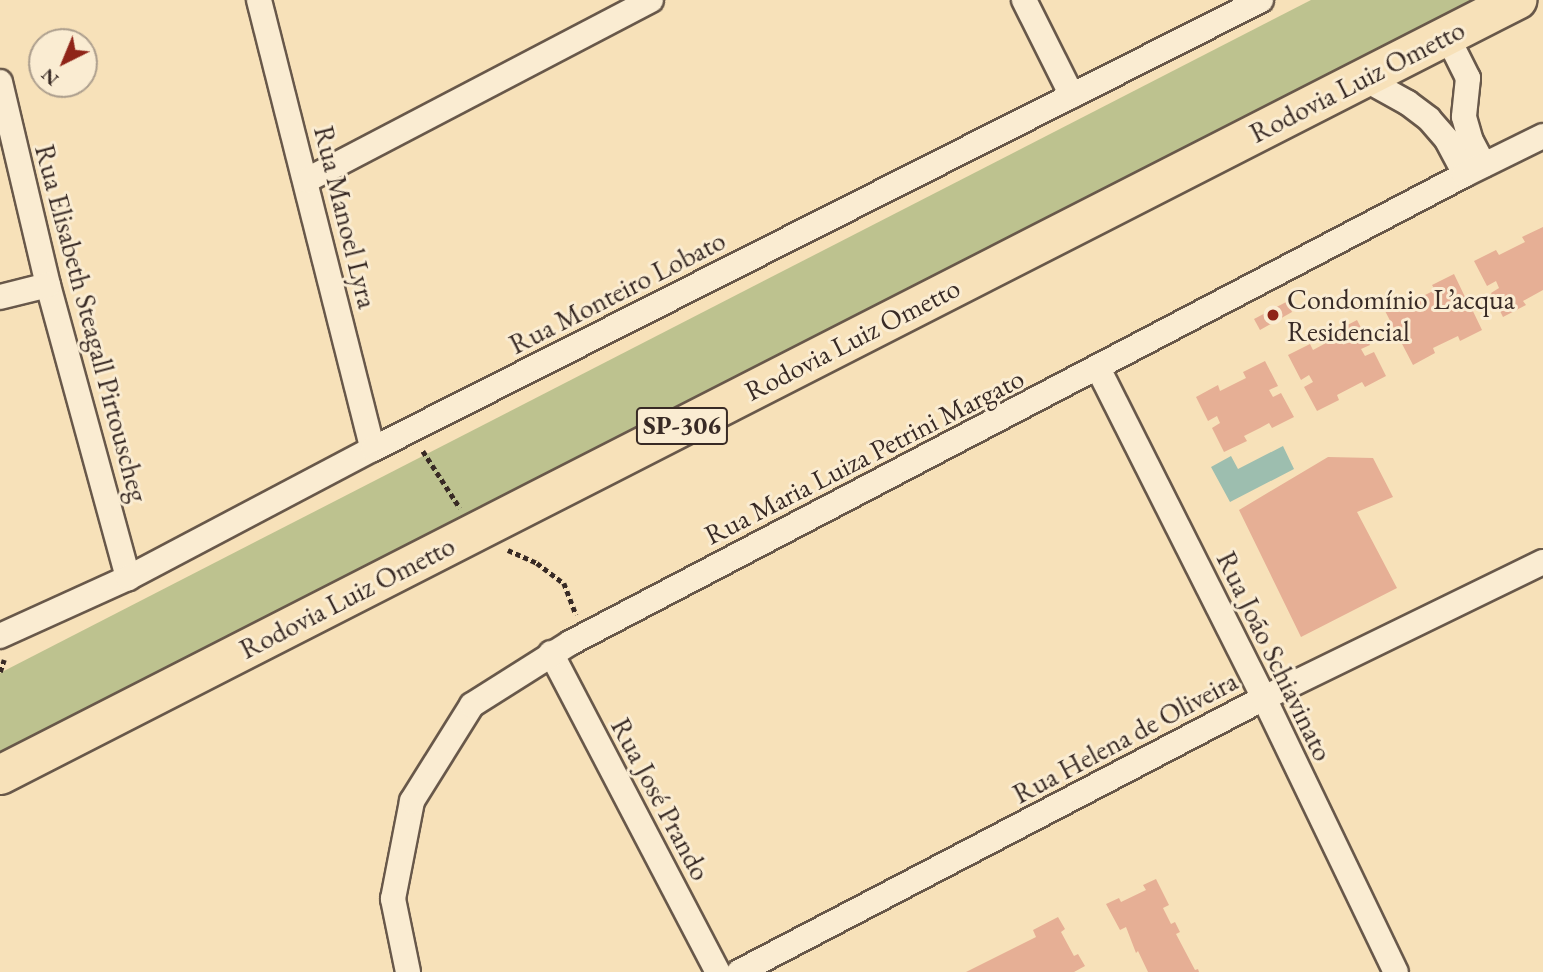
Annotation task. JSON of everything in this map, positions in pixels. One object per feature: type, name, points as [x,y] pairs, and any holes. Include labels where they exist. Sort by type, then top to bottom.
[{"type":"main road","name":"Rodovia Luiz Ometto","points":[[0,775],[1517,0]]},
{"type":"street","name":"Rua Manoel Lyra","points":[[260,0],[373,449]]},
{"type":"street","points":[[307,180],[651,0]]},
{"type":"street","points":[[1024,0],[1072,96]]},
{"type":"street","name":"Rua Monteiro Lobato","points":[[2,647],[373,449],[1261,0]]},
{"type":"street","points":[[1447,36],[1468,78],[1464,117],[1475,169]]},
{"type":"street","points":[[1363,78],[1408,103],[1429,119],[1475,169]]},
{"type":"street","name":"Rua Elisabeth Steagall Pirtouscheg","points":[[0,82],[48,285],[128,578]]},
{"type":"street","name":"Rua Maria Luiza Petrini Margato","points":[[408,972],[393,899],[412,801],[472,705],[551,653],[1475,169],[1543,136]]},
{"type":"street","points":[[0,297],[48,285]]},
{"type":"street","name":"Rua João Schiavinato","points":[[1098,368],[1264,698],[1396,972]]},
{"type":"street","name":"Rua Helena de Oliveira","points":[[739,972],[1264,698],[1543,562]]},
{"type":"street","name":"Rua José Prando","points":[[551,653],[718,972]]},
{"type":"path","points":[[0,672],[2,647]]},
{"type":"green space","points":[[1311,0],[1501,0],[0,759],[0,673]]},
{"type":"shaded area","points":[[1283,446],[1294,469],[1230,502],[1211,467],[1231,456],[1238,469]]},
{"type":"building","points":[[1543,227],[1543,290],[1523,301],[1526,305],[1503,317],[1491,293],[1499,288],[1496,281],[1487,286],[1474,261],[1496,250],[1499,255],[1525,242],[1522,237]]},
{"type":"building","points":[[1454,274],[1466,299],[1457,303],[1461,310],[1470,305],[1482,330],[1460,341],[1458,336],[1433,348],[1435,353],[1413,365],[1400,340],[1409,336],[1406,329],[1397,334],[1384,309],[1406,298],[1409,303],[1435,290],[1432,285]]},
{"type":"building","name":"Condomínio L’acqua Residencial","points":[[1288,301],[1292,312],[1260,330],[1254,319]]},
{"type":"building","points":[[1357,320],[1370,345],[1361,349],[1365,356],[1374,352],[1386,376],[1365,387],[1362,382],[1337,395],[1339,400],[1317,411],[1304,387],[1313,382],[1309,375],[1301,380],[1288,355],[1310,344],[1313,350],[1339,336],[1336,331]]},
{"type":"building","points":[[1265,361],[1278,386],[1269,390],[1273,397],[1281,393],[1294,417],[1272,428],[1269,423],[1244,436],[1247,441],[1224,452],[1212,428],[1220,423],[1217,416],[1208,421],[1196,397],[1218,385],[1220,391],[1246,378],[1243,372]]},
{"type":"building","points":[[1328,457],[1373,458],[1393,497],[1357,512],[1397,588],[1301,637],[1239,510]]},
{"type":"building","points":[[1156,879],[1169,905],[1163,908],[1171,924],[1175,922],[1180,932],[1176,934],[1195,970],[1198,969],[1199,972],[1148,972],[1138,951],[1136,953],[1126,927],[1120,930],[1106,904],[1119,898],[1121,902],[1146,890],[1143,885]]},
{"type":"building","points":[[1058,917],[1065,929],[1061,932],[1074,956],[1078,954],[1085,966],[1074,972],[966,972],[1036,937],[1033,930]]},
{"type":"place","name":"Condomínio L’acqua Residencial","points":[[1273,315]]}]
